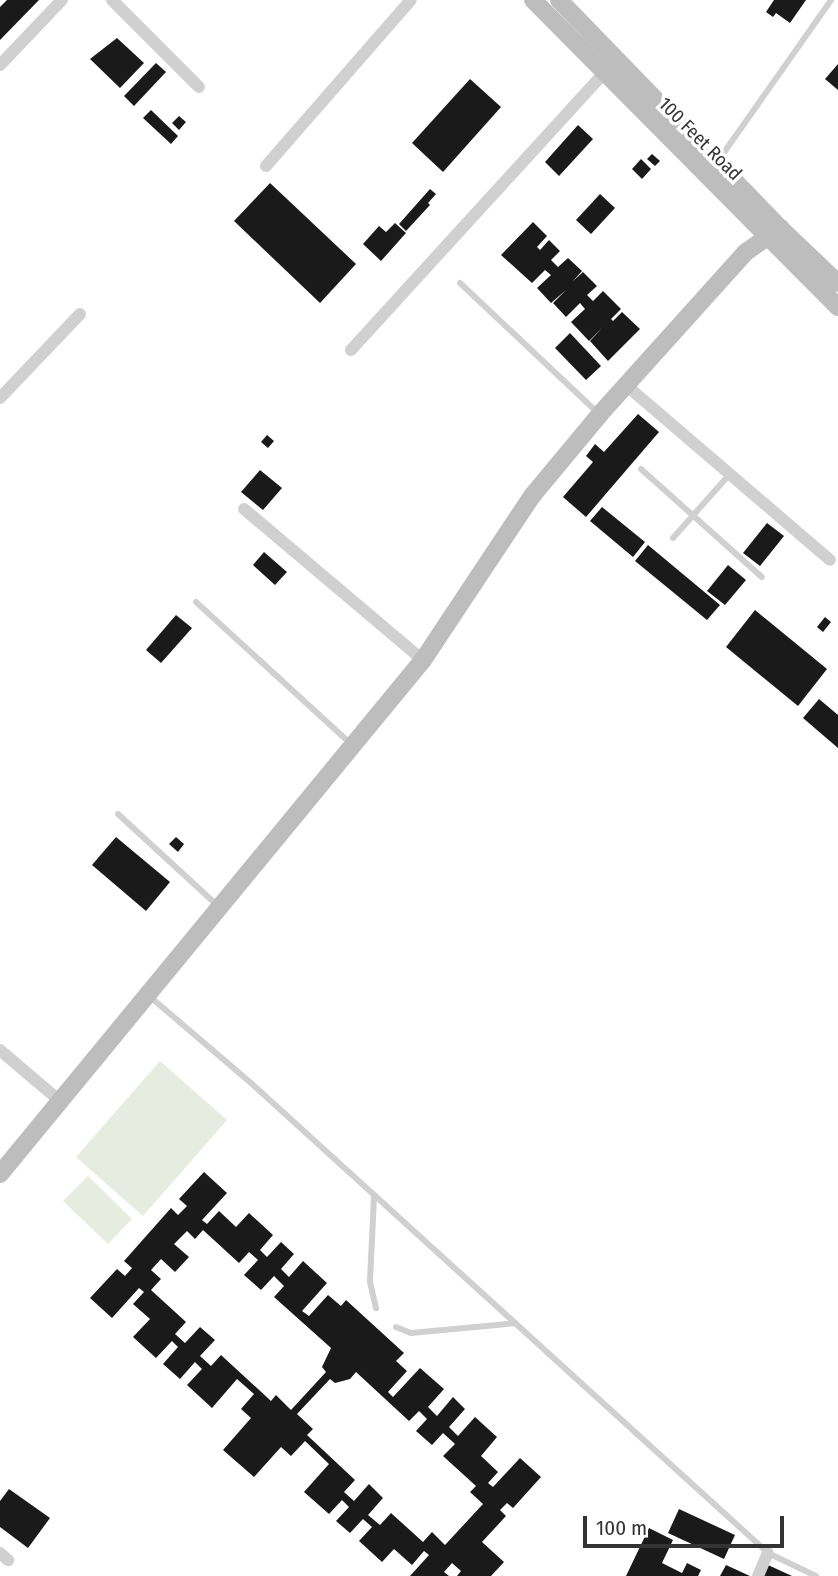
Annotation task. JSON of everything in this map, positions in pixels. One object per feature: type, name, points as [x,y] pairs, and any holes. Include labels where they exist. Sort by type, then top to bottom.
[{"type":"street","points":[[0,65],[62,0]]},
{"type":"street","points":[[112,0],[199,87]]},
{"type":"street","points":[[266,166],[411,0]]},
{"type":"street","name":"100 Feet Road","points":[[533,0],[604,73],[773,233],[838,283]]},
{"type":"street","name":"100 Feet Road","points":[[559,0],[717,163],[773,233],[838,307]]},
{"type":"street","points":[[351,350],[604,73]]},
{"type":"street","points":[[0,1174],[423,660],[532,496],[600,414],[746,252],[773,233]]},
{"type":"street","points":[[0,398],[80,314]]},
{"type":"street","points":[[627,386],[830,560]]},
{"type":"street","points":[[244,509],[423,660]]},
{"type":"street","points":[[0,1050],[60,1101]]},
{"type":"street","points":[[758,1576],[768,1553]]},
{"type":"lane","points":[[717,163],[831,0]]},
{"type":"lane","points":[[460,283],[600,414]]},
{"type":"lane","points":[[641,469],[762,578]]},
{"type":"lane","points":[[673,538],[729,475]]},
{"type":"lane","points":[[196,602],[353,746]]},
{"type":"lane","points":[[118,814],[220,909]]},
{"type":"lane","points":[[147,994],[251,1083],[768,1553],[816,1576]]},
{"type":"lane","points":[[374,1196],[370,1282],[376,1308]]},
{"type":"lane","points":[[396,1327],[411,1333],[516,1324]]},
{"type":"shaded area","points":[[160,1061],[227,1120],[143,1216],[76,1157]]},
{"type":"shaded area","points":[[88,1176],[132,1219],[108,1244],[63,1201]]},
{"type":"building","points":[[7,0],[39,0],[0,40],[0,7]]},
{"type":"building","points":[[774,0],[806,0],[790,23],[776,13],[773,17],[766,12]]},
{"type":"building","points":[[117,38],[144,63],[120,88],[90,59]]},
{"type":"building","points":[[156,63],[166,72],[134,106],[124,96]]},
{"type":"building","points":[[838,64],[838,90],[825,79]]},
{"type":"building","points":[[470,79],[501,107],[443,172],[412,143]]},
{"type":"building","points":[[151,110],[178,136],[171,144],[143,118]]},
{"type":"building","points":[[179,116],[186,122],[179,130],[172,123]]},
{"type":"building","points":[[578,125],[593,139],[559,176],[545,162]]},
{"type":"building","points":[[652,154],[660,161],[655,166],[647,159]]},
{"type":"building","points":[[641,159],[651,169],[642,179],[632,169]]},
{"type":"building","points":[[270,183],[356,264],[320,303],[234,221]]},
{"type":"building","points":[[430,189],[436,194],[428,203],[430,205],[406,231],[399,224]]},
{"type":"building","points":[[600,194],[615,208],[591,234],[576,220]]},
{"type":"building","points":[[533,222],[547,236],[537,247],[540,250],[549,240],[560,251],[551,260],[558,267],[568,258],[582,271],[573,281],[583,272],[597,286],[587,295],[593,301],[603,291],[621,309],[611,319],[613,321],[622,312],[640,329],[608,361],[590,341],[603,327],[589,341],[571,322],[585,309],[580,303],[566,317],[553,303],[566,290],[551,303],[537,288],[551,275],[545,270],[532,283],[501,255]]},
{"type":"building","points":[[395,223],[406,233],[381,261],[363,244],[379,226],[386,232]]},
{"type":"building","points":[[570,333],[601,366],[586,380],[555,348]]},
{"type":"building","points":[[638,414],[659,432],[586,517],[563,497],[593,462],[586,456],[595,444],[604,452]]},
{"type":"building","points":[[267,435],[274,441],[268,448],[261,442]]},
{"type":"building","points":[[260,470],[282,488],[263,510],[241,492]]},
{"type":"building","points":[[602,507],[645,542],[633,557],[590,521]]},
{"type":"building","points":[[767,523],[784,536],[760,566],[743,553]]},
{"type":"building","points":[[648,545],[720,605],[707,620],[635,561]]},
{"type":"building","points":[[264,552],[287,572],[275,585],[253,565]]},
{"type":"building","points":[[728,565],[746,580],[725,605],[707,591]]},
{"type":"building","points":[[755,610],[827,669],[798,706],[726,647]]},
{"type":"building","points":[[176,615],[192,628],[161,663],[146,650]]},
{"type":"building","points":[[825,617],[831,622],[823,632],[817,627]]},
{"type":"building","points":[[819,699],[838,715],[838,748],[803,718]]},
{"type":"building","points":[[116,837],[170,882],[146,911],[92,865]]},
{"type":"building","points":[[176,837],[184,844],[178,852],[169,844]]},
{"type":"building","points":[[204,1172],[227,1193],[202,1220],[207,1224],[219,1211],[236,1227],[249,1213],[273,1235],[260,1250],[267,1257],[281,1242],[294,1254],[281,1269],[289,1277],[303,1261],[327,1283],[302,1311],[309,1316],[328,1295],[341,1306],[346,1300],[404,1353],[396,1361],[407,1371],[388,1392],[393,1397],[420,1368],[444,1389],[428,1407],[437,1416],[453,1397],[465,1409],[449,1427],[458,1436],[475,1417],[497,1437],[481,1456],[498,1472],[488,1483],[493,1487],[520,1458],[541,1477],[513,1508],[507,1503],[500,1510],[506,1516],[482,1542],[504,1562],[491,1576],[457,1576],[461,1571],[452,1563],[444,1572],[449,1576],[410,1576],[429,1555],[424,1551],[412,1565],[394,1549],[382,1562],[359,1541],[372,1527],[363,1519],[350,1533],[336,1521],[349,1507],[342,1500],[329,1514],[304,1492],[329,1464],[305,1441],[291,1456],[281,1447],[254,1477],[223,1450],[251,1418],[241,1409],[254,1394],[237,1379],[212,1408],[187,1385],[202,1369],[195,1362],[180,1379],[163,1364],[178,1347],[172,1341],[156,1358],[133,1337],[150,1319],[133,1304],[144,1292],[139,1288],[112,1318],[90,1298],[117,1269],[125,1276],[132,1268],[124,1261],[171,1208],[178,1215],[187,1206],[179,1199]],"holes":[[[203,1230],[239,1263],[249,1252],[258,1260],[244,1275],[261,1290],[274,1276],[284,1286],[274,1297],[331,1348],[322,1367],[326,1372],[291,1410],[276,1395],[271,1401],[221,1355],[211,1366],[200,1356],[215,1340],[200,1327],[185,1343],[175,1334],[186,1322],[151,1290],[161,1279],[151,1270],[161,1259],[175,1272],[189,1257],[174,1244],[187,1231],[195,1239]],[[356,1372],[409,1421],[419,1411],[427,1419],[416,1431],[432,1445],[443,1433],[455,1444],[443,1456],[476,1486],[470,1492],[483,1504],[445,1545],[432,1532],[423,1542],[391,1513],[380,1525],[368,1515],[383,1498],[369,1484],[354,1501],[344,1492],[355,1480],[307,1435],[313,1429],[297,1414],[330,1379],[335,1383],[350,1379]]]},
{"type":"building","points":[[9,1489],[50,1518],[28,1548],[0,1527],[0,1501]]},
{"type":"building","points":[[679,1509],[735,1535],[724,1559],[668,1533]]},
{"type":"building","points":[[649,1528],[673,1540],[662,1563],[682,1573],[687,1563],[701,1570],[698,1576],[626,1576]]},
{"type":"building","points":[[726,1565],[750,1576],[720,1576]]},
{"type":"building","points":[[768,1565],[792,1576],[763,1576]]}]
